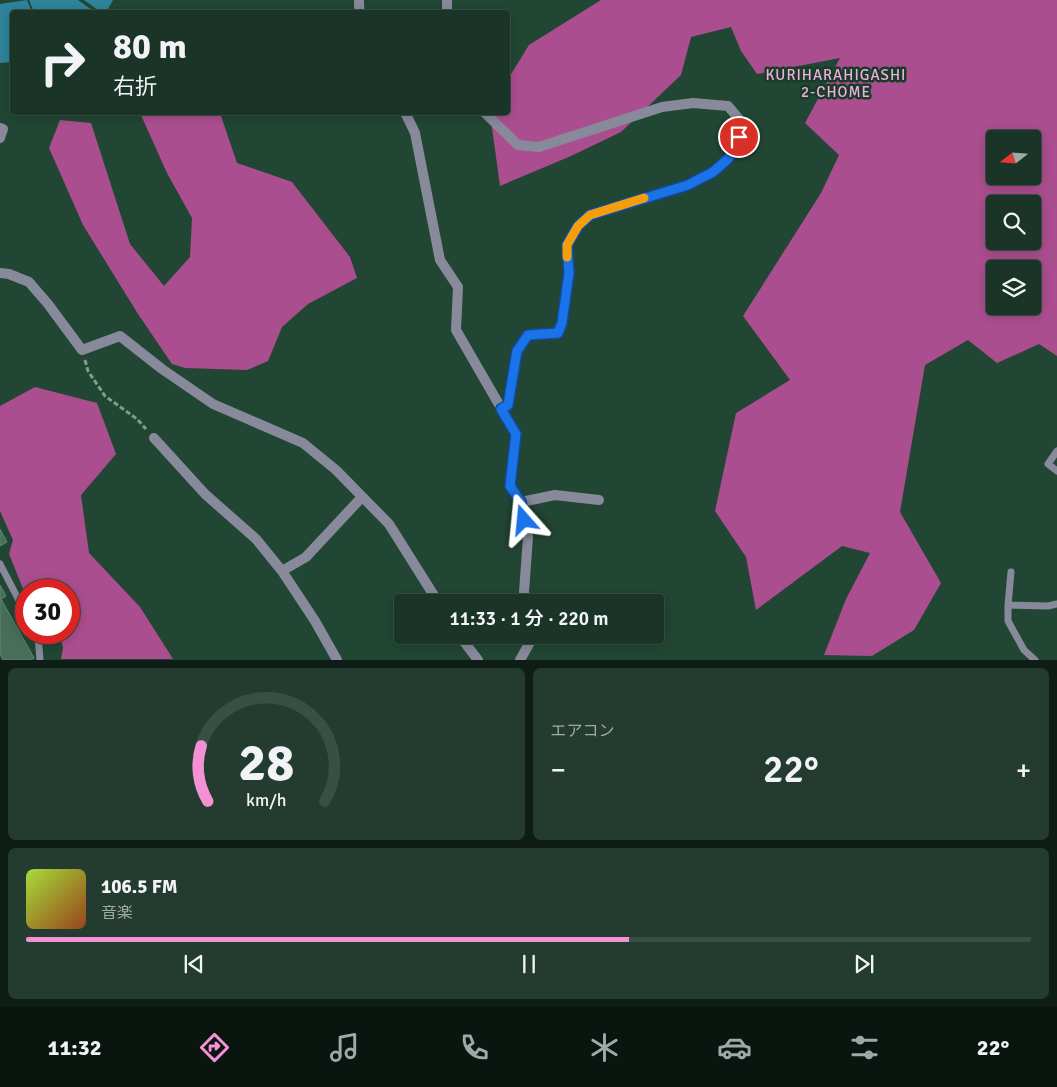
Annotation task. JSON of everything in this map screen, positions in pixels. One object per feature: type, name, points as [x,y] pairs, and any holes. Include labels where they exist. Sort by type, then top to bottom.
[{"type":"street","points":[[487,115],[518,145],[539,147],[662,107],[692,103],[728,106],[739,119],[739,137],[729,158],[713,172],[688,185],[590,215],[578,226],[567,245],[569,273],[562,323],[558,333],[528,335],[517,351],[508,405],[501,409]]},
{"type":"street","points":[[406,115],[415,133],[440,260],[458,288],[456,330],[516,434],[510,486],[521,502],[528,537],[524,594]]},
{"type":"street","points":[[0,128],[3,129],[0,138]]},
{"type":"street","points":[[0,273],[9,274],[29,282],[82,350],[120,336],[162,369],[213,404],[303,443],[336,470],[389,524],[433,594]]},
{"type":"street","points":[[154,438],[205,494],[256,539],[282,571],[315,621],[337,660]]},
{"type":"street","points":[[521,502],[555,495],[598,500]]},
{"type":"street","points":[[282,571],[306,557],[362,497]]},
{"type":"street","points":[[466,644],[478,660]]},
{"type":"street","points":[[520,660],[529,644]]},
{"type":"lane","points":[[1057,451],[1048,464],[1057,471]]},
{"type":"lane","points":[[0,564],[15,593]]},
{"type":"lane","points":[[1010,572],[1008,621],[1024,650],[1036,660]]},
{"type":"lane","points":[[1008,605],[1048,606],[1057,604]]},
{"type":"lane","points":[[39,644],[40,660]]},
{"type":"path","points":[[82,350],[88,370],[105,396],[137,418],[154,438]]},
{"type":"shaded area","points":[[601,0],[1057,0],[1057,356],[1039,344],[997,363],[968,340],[925,365],[900,512],[941,583],[914,630],[872,656],[824,655],[846,599],[870,553],[842,546],[756,610],[746,557],[715,511],[736,413],[790,380],[743,316],[821,193],[839,155],[805,123],[840,58],[757,74],[741,51],[731,27],[691,37],[681,75],[621,132],[571,156],[500,186],[490,115],[510,115],[510,76],[529,45]]},
{"type":"shaded area","points":[[141,115],[221,115],[237,163],[292,182],[350,257],[357,278],[308,304],[282,327],[268,361],[247,370],[185,368],[172,364],[138,314],[83,225],[49,148],[60,120],[91,123],[130,244],[164,286],[190,257],[192,218],[167,173]]},
{"type":"shaded area","points":[[35,387],[97,403],[116,454],[81,495],[89,553],[140,607],[173,659],[61,659],[62,644],[80,644],[80,579],[19,579],[9,554],[13,540],[0,511],[0,406]]},
{"type":"water","points":[[27,0],[31,10],[10,10],[10,62],[0,63],[0,4]]},
{"type":"water","points":[[29,0],[78,0],[92,10],[33,10]]},
{"type":"water","points":[[84,0],[113,0],[108,10],[98,10]]},
{"type":"building","points":[[0,529],[7,542],[0,546]]},
{"type":"building","points":[[0,585],[6,596],[1,599],[15,624],[15,644],[26,644],[34,658],[31,660],[3,660],[0,653]]},
{"type":"slow traffic","points":[[567,257],[567,245],[578,226],[590,215],[644,198]]},
{"type":"district","name":"KURIHARAHIGASHI 2-CHOME","points":[[836,84]]},
{"type":"route","points":[[524,520],[521,502],[510,486],[516,434],[501,409],[508,405],[517,351],[528,335],[558,333],[562,323],[569,273],[567,245],[578,226],[590,215],[688,185],[713,172],[729,158],[739,137]]}]
